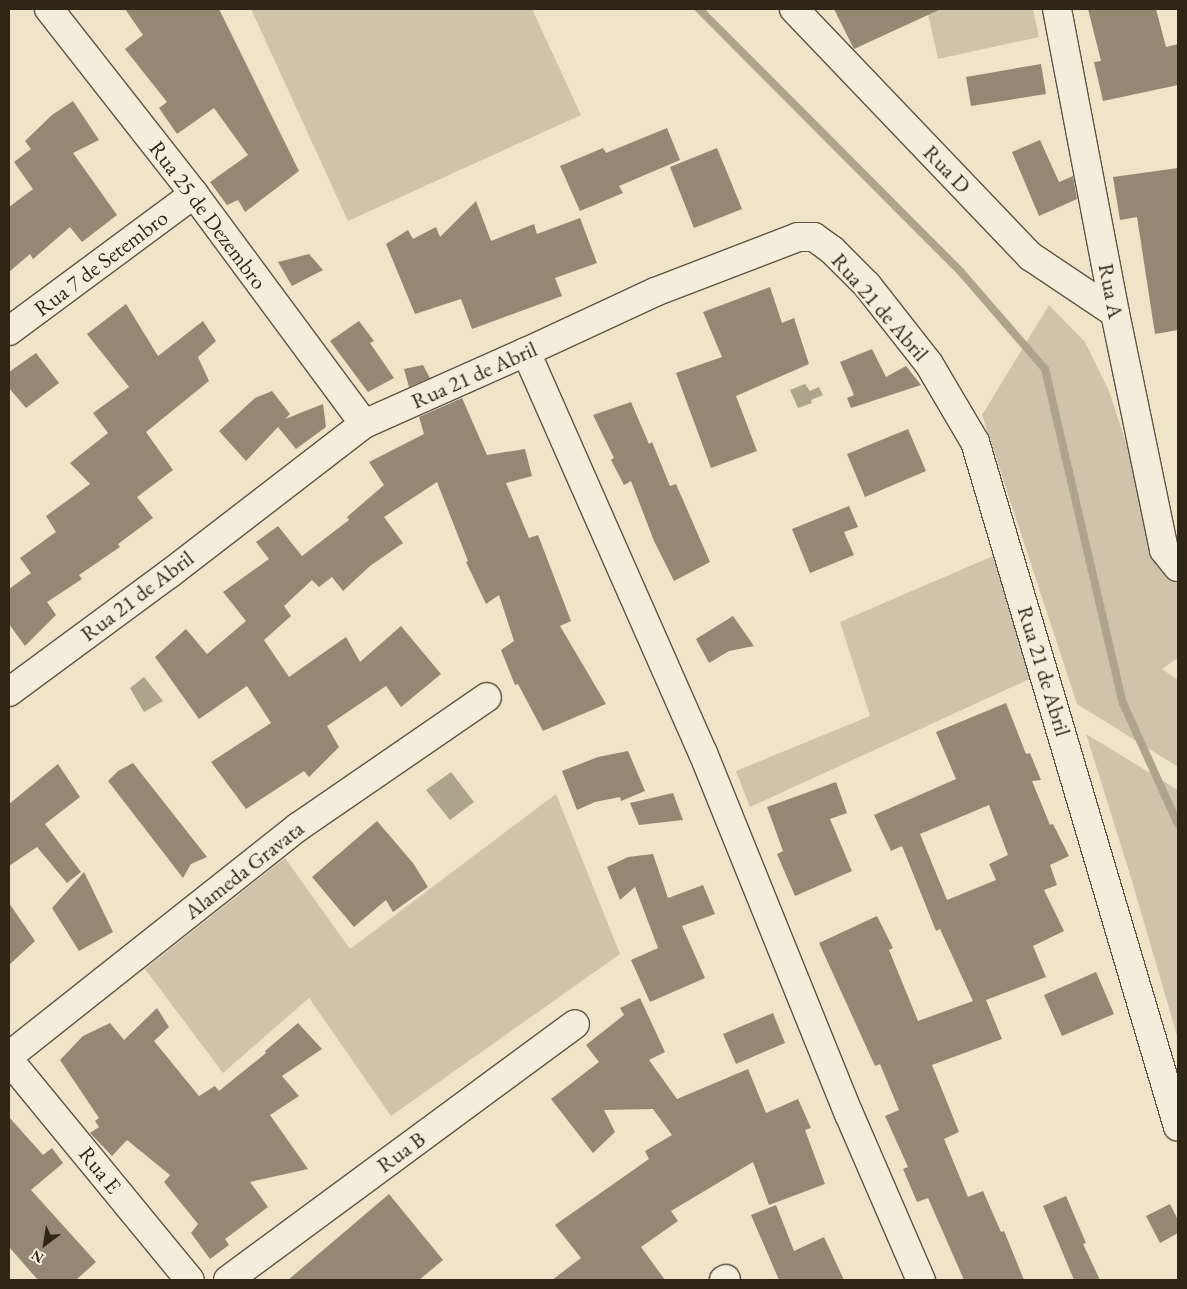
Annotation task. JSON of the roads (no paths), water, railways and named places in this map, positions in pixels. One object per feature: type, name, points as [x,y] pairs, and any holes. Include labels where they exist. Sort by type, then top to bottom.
[{"type":"street","name":"Rua 25 de Dezembro","points":[[49,9],[194,194],[364,424]]},
{"type":"street","name":"Rua D","points":[[794,9],[1030,256],[1115,313]]},
{"type":"street","name":"Rua A","points":[[1057,9],[1115,313],[1164,550],[1178,567]]},
{"type":"street","name":"Rua 7 de Setembro","points":[[9,331],[194,194]]},
{"type":"street","name":"Rua 21 de Abril","points":[[9,692],[169,574],[364,424],[655,292],[798,237],[814,237],[832,250],[867,286],[929,364],[976,442],[1178,1127]]},
{"type":"street","points":[[526,352],[703,753],[849,1114],[921,1280]]},
{"type":"street","name":"Alameda Gravata","points":[[9,1058],[298,827],[487,697]]},
{"type":"street","name":"Rua B","points":[[228,1280],[575,1024]]},
{"type":"street","name":"Rua E","points":[[9,1058],[190,1280]]},
{"type":"waterway","points":[[699,9],[961,272],[1045,369],[1123,703],[1178,824]]}]
